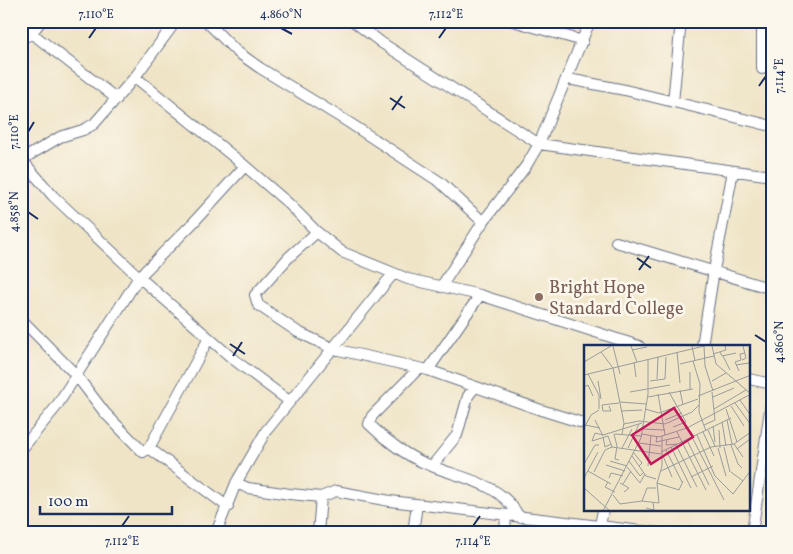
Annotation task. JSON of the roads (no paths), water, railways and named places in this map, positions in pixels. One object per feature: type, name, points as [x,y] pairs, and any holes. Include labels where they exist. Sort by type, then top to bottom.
[{"type":"street","points":[[21,39],[31,34],[41,21]]},
{"type":"street","points":[[176,21],[117,99],[88,127],[60,137],[21,160],[52,196],[139,277],[209,338],[289,401]]},
{"type":"street","points":[[206,21],[236,51],[260,68],[440,182],[483,222]]},
{"type":"street","points":[[353,21],[382,43],[539,144],[772,176]]},
{"type":"street","points":[[513,21],[583,41]]},
{"type":"street","points":[[441,287],[483,222],[526,166],[539,144],[568,79],[590,21]]},
{"type":"street","points":[[673,102],[681,21]]},
{"type":"street","points":[[762,21],[762,69]]},
{"type":"street","points":[[21,25],[60,53],[117,99]]},
{"type":"street","points":[[135,77],[245,166],[317,232],[342,252],[393,274],[480,295],[631,345]]},
{"type":"street","points":[[568,79],[772,126]]},
{"type":"street","points":[[21,450],[56,407],[139,277],[192,224],[245,166]]},
{"type":"street","points":[[702,345],[733,171]]},
{"type":"street","points":[[317,232],[289,256],[255,295],[258,305],[298,332],[334,349],[424,369],[584,423]]},
{"type":"street","points":[[616,242],[772,289]]},
{"type":"street","points":[[216,533],[223,528],[236,482],[266,431],[393,274]]},
{"type":"street","points":[[480,295],[424,369],[372,416],[369,424],[411,455],[432,466],[446,470],[499,493],[512,502],[519,517]]},
{"type":"street","points":[[21,319],[76,375],[143,452],[149,448],[209,338]]},
{"type":"street","points":[[750,379],[772,384]]},
{"type":"street","points":[[458,382],[468,396]]},
{"type":"street","points":[[432,466],[457,435],[468,396],[474,387]]},
{"type":"street","points":[[752,533],[772,396]]},
{"type":"street","points":[[149,448],[228,506]]},
{"type":"street","points":[[236,482],[248,488],[268,492],[321,497],[336,491],[600,530],[658,533]]},
{"type":"street","points":[[318,533],[321,497]]},
{"type":"street","points":[[413,533],[417,504]]},
{"type":"street","points":[[600,530],[603,512]]},
{"type":"street","points":[[505,533],[506,515]]},
{"type":"place","name":"Bright Hope Standard College","points":[[539,297]]}]
